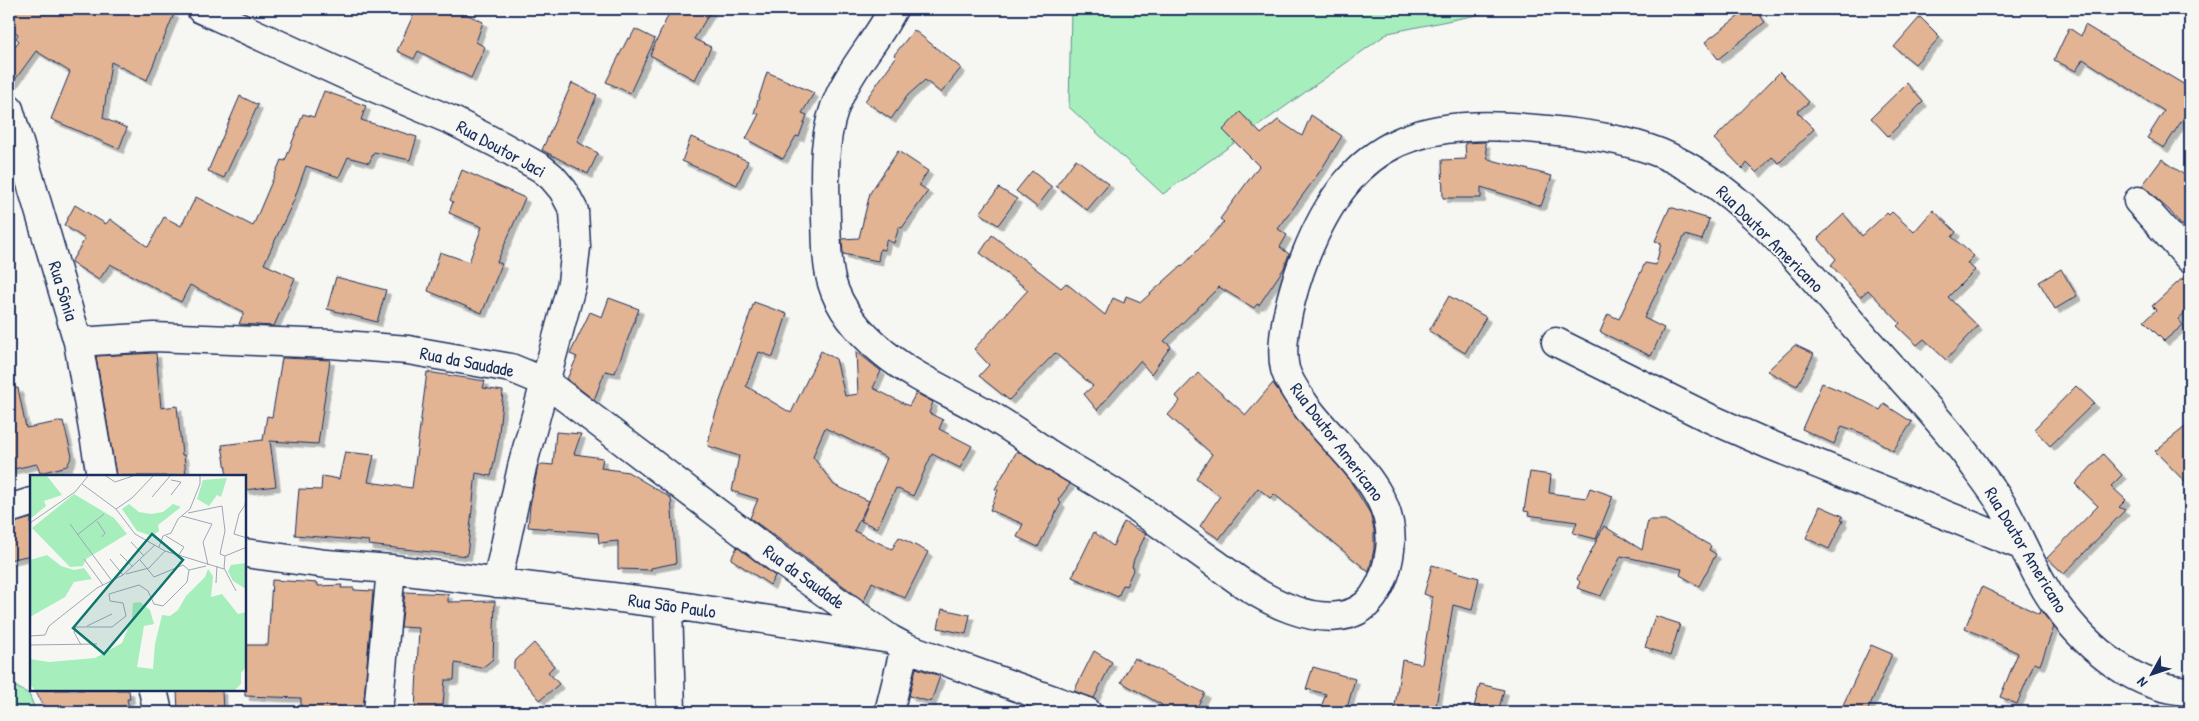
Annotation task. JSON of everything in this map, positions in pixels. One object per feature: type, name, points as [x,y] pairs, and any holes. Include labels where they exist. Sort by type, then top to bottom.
[{"type":"street","name":"Rua Doutor Jaci","points":[[201,9],[452,122],[510,151],[552,177],[563,190],[574,211],[576,247],[572,283],[522,467],[497,583]]},
{"type":"street","name":"Rua Doutor Americano","points":[[893,9],[860,58],[841,92],[833,111],[825,148],[828,254],[832,284],[843,307],[872,343],[900,366],[992,416],[1122,498],[1255,593],[1290,609],[1319,617],[1340,616],[1365,606],[1374,596],[1383,579],[1391,541],[1387,511],[1374,487],[1320,426],[1285,372],[1284,347],[1286,325],[1300,270],[1313,237],[1330,207],[1354,175],[1386,148],[1419,133],[1457,126],[1505,125],[1598,136],[1653,150],[1696,170],[1730,195],[1817,283],[1928,408],[1963,451],[2000,503],[2056,605],[2089,642],[2126,673],[2155,686],[2190,690]]},
{"type":"street","name":"Rua Sônia","points":[[9,109],[78,342],[101,475]]},
{"type":"street","points":[[2138,201],[2190,259]]},
{"type":"street","name":"Rua da Saudade","points":[[78,342],[154,337],[331,344],[408,350],[511,368],[545,382],[778,559],[897,643]]},
{"type":"street","points":[[1556,342],[1708,418],[2023,546]]},
{"type":"street","points":[[9,509],[30,502]]},
{"type":"street","name":"Rua São Paulo","points":[[246,553],[326,564],[391,569],[668,604],[897,643],[1087,712]]},
{"type":"street","points":[[378,712],[391,569]]},
{"type":"street","points":[[668,604],[671,712]]},
{"type":"street","points":[[889,712],[897,643]]},
{"type":"street","points":[[153,691],[158,712]]},
{"type":"green space","points":[[1071,9],[1506,9],[1388,33],[1163,194],[1069,107]]},
{"type":"green space","points":[[9,683],[29,694],[36,712],[9,712]]},
{"type":"building","points":[[9,9],[164,9],[174,14],[147,80],[111,62],[103,118],[127,128],[119,149],[51,119],[70,72],[36,51],[9,88],[9,54],[19,41],[16,38],[18,34],[9,27]]},
{"type":"building","points":[[416,9],[456,9],[483,22],[476,42],[485,47],[471,78],[418,51],[414,59],[397,51]]},
{"type":"building","points":[[671,9],[712,9],[694,39],[711,47],[695,80],[650,55]]},
{"type":"building","points":[[1748,9],[1755,9],[1765,22],[1718,59],[1705,42]]},
{"type":"building","points":[[1920,17],[1940,37],[1915,64],[1894,47]]},
{"type":"building","points":[[2085,25],[2190,88],[2190,108],[2164,148],[2147,138],[2164,111],[2083,59],[2076,71],[2054,60],[2069,28],[2081,36]]},
{"type":"building","points":[[635,29],[655,39],[630,93],[606,82],[628,38],[630,39]]},
{"type":"building","points":[[914,30],[961,68],[941,93],[925,80],[908,95],[891,119],[865,101],[896,57],[894,55]]},
{"type":"building","points":[[767,72],[814,93],[802,113],[807,115],[799,137],[796,136],[783,159],[746,139],[759,114],[754,113]]},
{"type":"building","points":[[1780,72],[1809,102],[1797,112],[1814,129],[1779,163],[1772,157],[1757,173],[1747,163],[1743,169],[1714,139]]},
{"type":"building","points":[[572,83],[597,95],[577,142],[598,153],[588,174],[542,150]]},
{"type":"building","points":[[1907,83],[1923,102],[1888,136],[1871,118]]},
{"type":"building","points":[[324,91],[366,106],[361,120],[417,137],[410,160],[374,152],[369,163],[348,157],[339,177],[306,166],[294,200],[264,264],[295,278],[274,326],[239,324],[244,312],[190,285],[181,302],[110,264],[99,280],[71,262],[85,239],[64,225],[75,205],[106,224],[110,219],[148,247],[164,217],[181,226],[196,197],[253,226],[281,160],[285,161],[303,114],[314,117]]},
{"type":"building","points":[[240,96],[258,105],[224,178],[208,171]]},
{"type":"building","points":[[1240,112],[1261,134],[1278,120],[1302,136],[1311,115],[1342,136],[1321,170],[1278,229],[1287,235],[1280,247],[1289,254],[1284,268],[1259,305],[1257,304],[1254,308],[1219,287],[1164,341],[1171,346],[1151,374],[1140,361],[1097,410],[1084,394],[1093,386],[1055,353],[1009,400],[979,376],[989,365],[974,349],[1028,290],[980,253],[992,235],[1061,288],[1066,283],[1105,315],[1113,298],[1124,303],[1126,296],[1141,302],[1182,267],[1224,222],[1220,219],[1259,166],[1223,130]]},
{"type":"building","points":[[691,137],[748,161],[737,185],[682,161]]},
{"type":"building","points":[[1485,142],[1488,159],[1552,176],[1541,206],[1481,187],[1481,198],[1443,198],[1442,160],[1466,159],[1465,143]]},
{"type":"building","points":[[898,151],[928,171],[919,185],[928,191],[902,228],[899,227],[894,243],[886,240],[885,250],[880,249],[878,261],[843,254],[842,239],[859,238],[870,193]]},
{"type":"building","points":[[1076,159],[1109,184],[1087,210],[1056,186]]},
{"type":"building","points":[[2162,159],[2190,179],[2190,225],[2186,221],[2182,226],[2169,210],[2142,186]]},
{"type":"building","points":[[462,170],[525,198],[497,262],[502,264],[482,313],[428,291],[440,252],[469,262],[482,227],[449,213],[453,202],[450,200]]},
{"type":"building","points":[[1032,171],[1052,187],[1037,207],[1016,191]]},
{"type":"building","points":[[999,188],[1017,199],[998,225],[980,213]]},
{"type":"building","points":[[1670,207],[1709,219],[1702,240],[1685,235],[1644,318],[1664,328],[1651,356],[1600,332],[1608,314],[1619,319],[1645,263],[1656,265],[1661,243],[1655,241]]},
{"type":"building","points":[[1933,210],[1956,232],[1952,237],[1974,256],[1967,263],[1975,270],[1948,297],[1978,326],[1946,360],[1924,339],[1917,345],[1897,326],[1900,323],[1868,290],[1860,297],[1831,265],[1836,259],[1818,238],[1844,214],[1862,236],[1887,213],[1889,215],[1892,212],[1914,232]]},
{"type":"building","points":[[2061,269],[2077,296],[2055,309],[2039,282]]},
{"type":"building","points":[[2187,274],[2190,274],[2190,308],[2178,319],[2183,325],[2164,341],[2144,321],[2156,310],[2152,306]]},
{"type":"building","points":[[336,277],[386,290],[377,322],[327,309]]},
{"type":"building","points":[[1449,296],[1486,317],[1465,353],[1429,331]]},
{"type":"building","points":[[609,298],[639,309],[615,373],[605,371],[594,400],[567,379],[577,357],[570,354],[590,312],[602,317]]},
{"type":"building","points":[[754,302],[787,314],[773,357],[759,352],[746,386],[791,413],[821,351],[836,359],[845,396],[858,394],[856,351],[881,371],[873,388],[909,406],[916,393],[933,402],[929,413],[943,420],[939,429],[972,446],[960,468],[932,454],[913,496],[896,488],[877,528],[861,521],[887,458],[825,428],[817,446],[813,457],[834,485],[869,501],[854,531],[892,549],[899,537],[928,552],[905,598],[872,582],[864,601],[750,518],[758,499],[732,491],[739,456],[708,446],[711,427]]},
{"type":"building","points":[[1795,345],[1814,354],[1797,386],[1767,371]]},
{"type":"building","points":[[156,353],[161,408],[177,406],[186,475],[116,475],[96,356]]},
{"type":"building","points":[[282,358],[330,360],[318,444],[270,441],[276,486],[246,490],[246,475],[227,475],[222,445],[263,440],[267,416],[272,417]]},
{"type":"building","points":[[427,372],[485,381],[483,388],[503,391],[498,443],[491,476],[476,473],[467,556],[368,545],[369,541],[295,535],[299,489],[321,490],[322,476],[339,479],[345,452],[374,455],[368,482],[412,488]]},
{"type":"building","points":[[1198,373],[1246,415],[1273,383],[1291,411],[1349,479],[1370,513],[1374,530],[1374,549],[1369,572],[1274,494],[1270,498],[1258,488],[1219,539],[1200,526],[1220,496],[1196,478],[1212,454],[1168,415],[1180,401],[1176,396]]},
{"type":"building","points":[[1822,383],[1860,399],[1880,410],[1884,404],[1912,422],[1893,451],[1870,436],[1842,426],[1834,444],[1802,429]]},
{"type":"building","points":[[2076,386],[2094,403],[2050,446],[2034,429]]},
{"type":"building","points":[[18,388],[26,428],[63,421],[72,456],[67,466],[40,473],[37,464],[9,470],[9,389]]},
{"type":"building","points":[[2190,423],[2190,487],[2155,451]]},
{"type":"building","points":[[556,432],[581,434],[574,454],[603,458],[601,468],[628,472],[671,498],[676,563],[651,568],[651,570],[618,569],[618,541],[599,543],[598,533],[528,527],[538,466],[543,464],[553,465]]},
{"type":"building","points":[[1017,451],[1070,484],[1058,500],[1061,503],[1038,547],[1017,537],[1023,524],[990,510],[998,490],[995,489]]},
{"type":"building","points":[[2103,454],[2122,475],[2111,486],[2126,500],[2119,507],[2125,510],[2064,574],[2047,558],[2098,506],[2075,484]]},
{"type":"building","points":[[1530,472],[1551,475],[1549,493],[1586,498],[1590,488],[1613,496],[1596,539],[1573,533],[1577,522],[1528,515],[1529,512],[1524,511]]},
{"type":"building","points":[[1820,506],[1843,516],[1841,520],[1843,521],[1829,549],[1806,538]]},
{"type":"building","points":[[30,518],[30,555],[9,560],[9,524]]},
{"type":"building","points":[[1648,520],[1665,520],[1711,546],[1709,550],[1716,554],[1699,586],[1680,575],[1682,569],[1621,556],[1601,596],[1577,588],[1580,582],[1577,579],[1604,526],[1642,550]]},
{"type":"building","points":[[1124,522],[1146,534],[1134,559],[1132,567],[1134,568],[1126,586],[1123,585],[1118,597],[1072,577],[1094,532],[1113,546]]},
{"type":"building","points":[[737,547],[775,576],[770,585],[731,559]]},
{"type":"building","points":[[1432,565],[1479,578],[1472,610],[1453,605],[1435,712],[1394,712],[1402,660],[1422,664],[1432,603],[1432,597],[1424,594]]},
{"type":"building","points":[[272,580],[318,583],[318,586],[342,585],[341,588],[373,591],[363,712],[301,712],[301,698],[245,696],[246,645],[268,645]]},
{"type":"building","points":[[1982,587],[2039,614],[2040,610],[2054,627],[2040,665],[2034,663],[2017,704],[2000,697],[2018,653],[1965,628]]},
{"type":"building","points":[[405,592],[448,594],[448,602],[495,601],[493,659],[482,668],[455,663],[454,680],[445,680],[443,705],[436,705],[435,712],[415,712],[419,628],[401,627]]},
{"type":"building","points":[[942,609],[970,615],[966,634],[938,628]]},
{"type":"building","points":[[1655,616],[1680,624],[1670,656],[1645,647]]},
{"type":"building","points":[[534,643],[554,666],[548,672],[559,684],[540,700],[514,669],[514,662]]},
{"type":"building","points":[[1871,645],[1892,654],[1867,712],[1856,712],[1842,707]]},
{"type":"building","points":[[1094,651],[1112,662],[1094,698],[1074,691]]},
{"type":"building","points":[[1134,658],[1205,693],[1194,712],[1158,712],[1162,705],[1121,682]]},
{"type":"building","points":[[1313,667],[1355,679],[1346,712],[1319,712],[1326,694],[1306,689]]},
{"type":"building","points":[[916,668],[940,676],[931,702],[909,696]]},
{"type":"building","points":[[1480,684],[1504,690],[1498,712],[1474,707]]},
{"type":"building","points":[[36,691],[129,691],[130,699],[127,699],[130,712],[87,712],[86,708],[67,712],[47,712]]},
{"type":"building","points":[[177,691],[222,691],[223,712],[178,712]]}]
